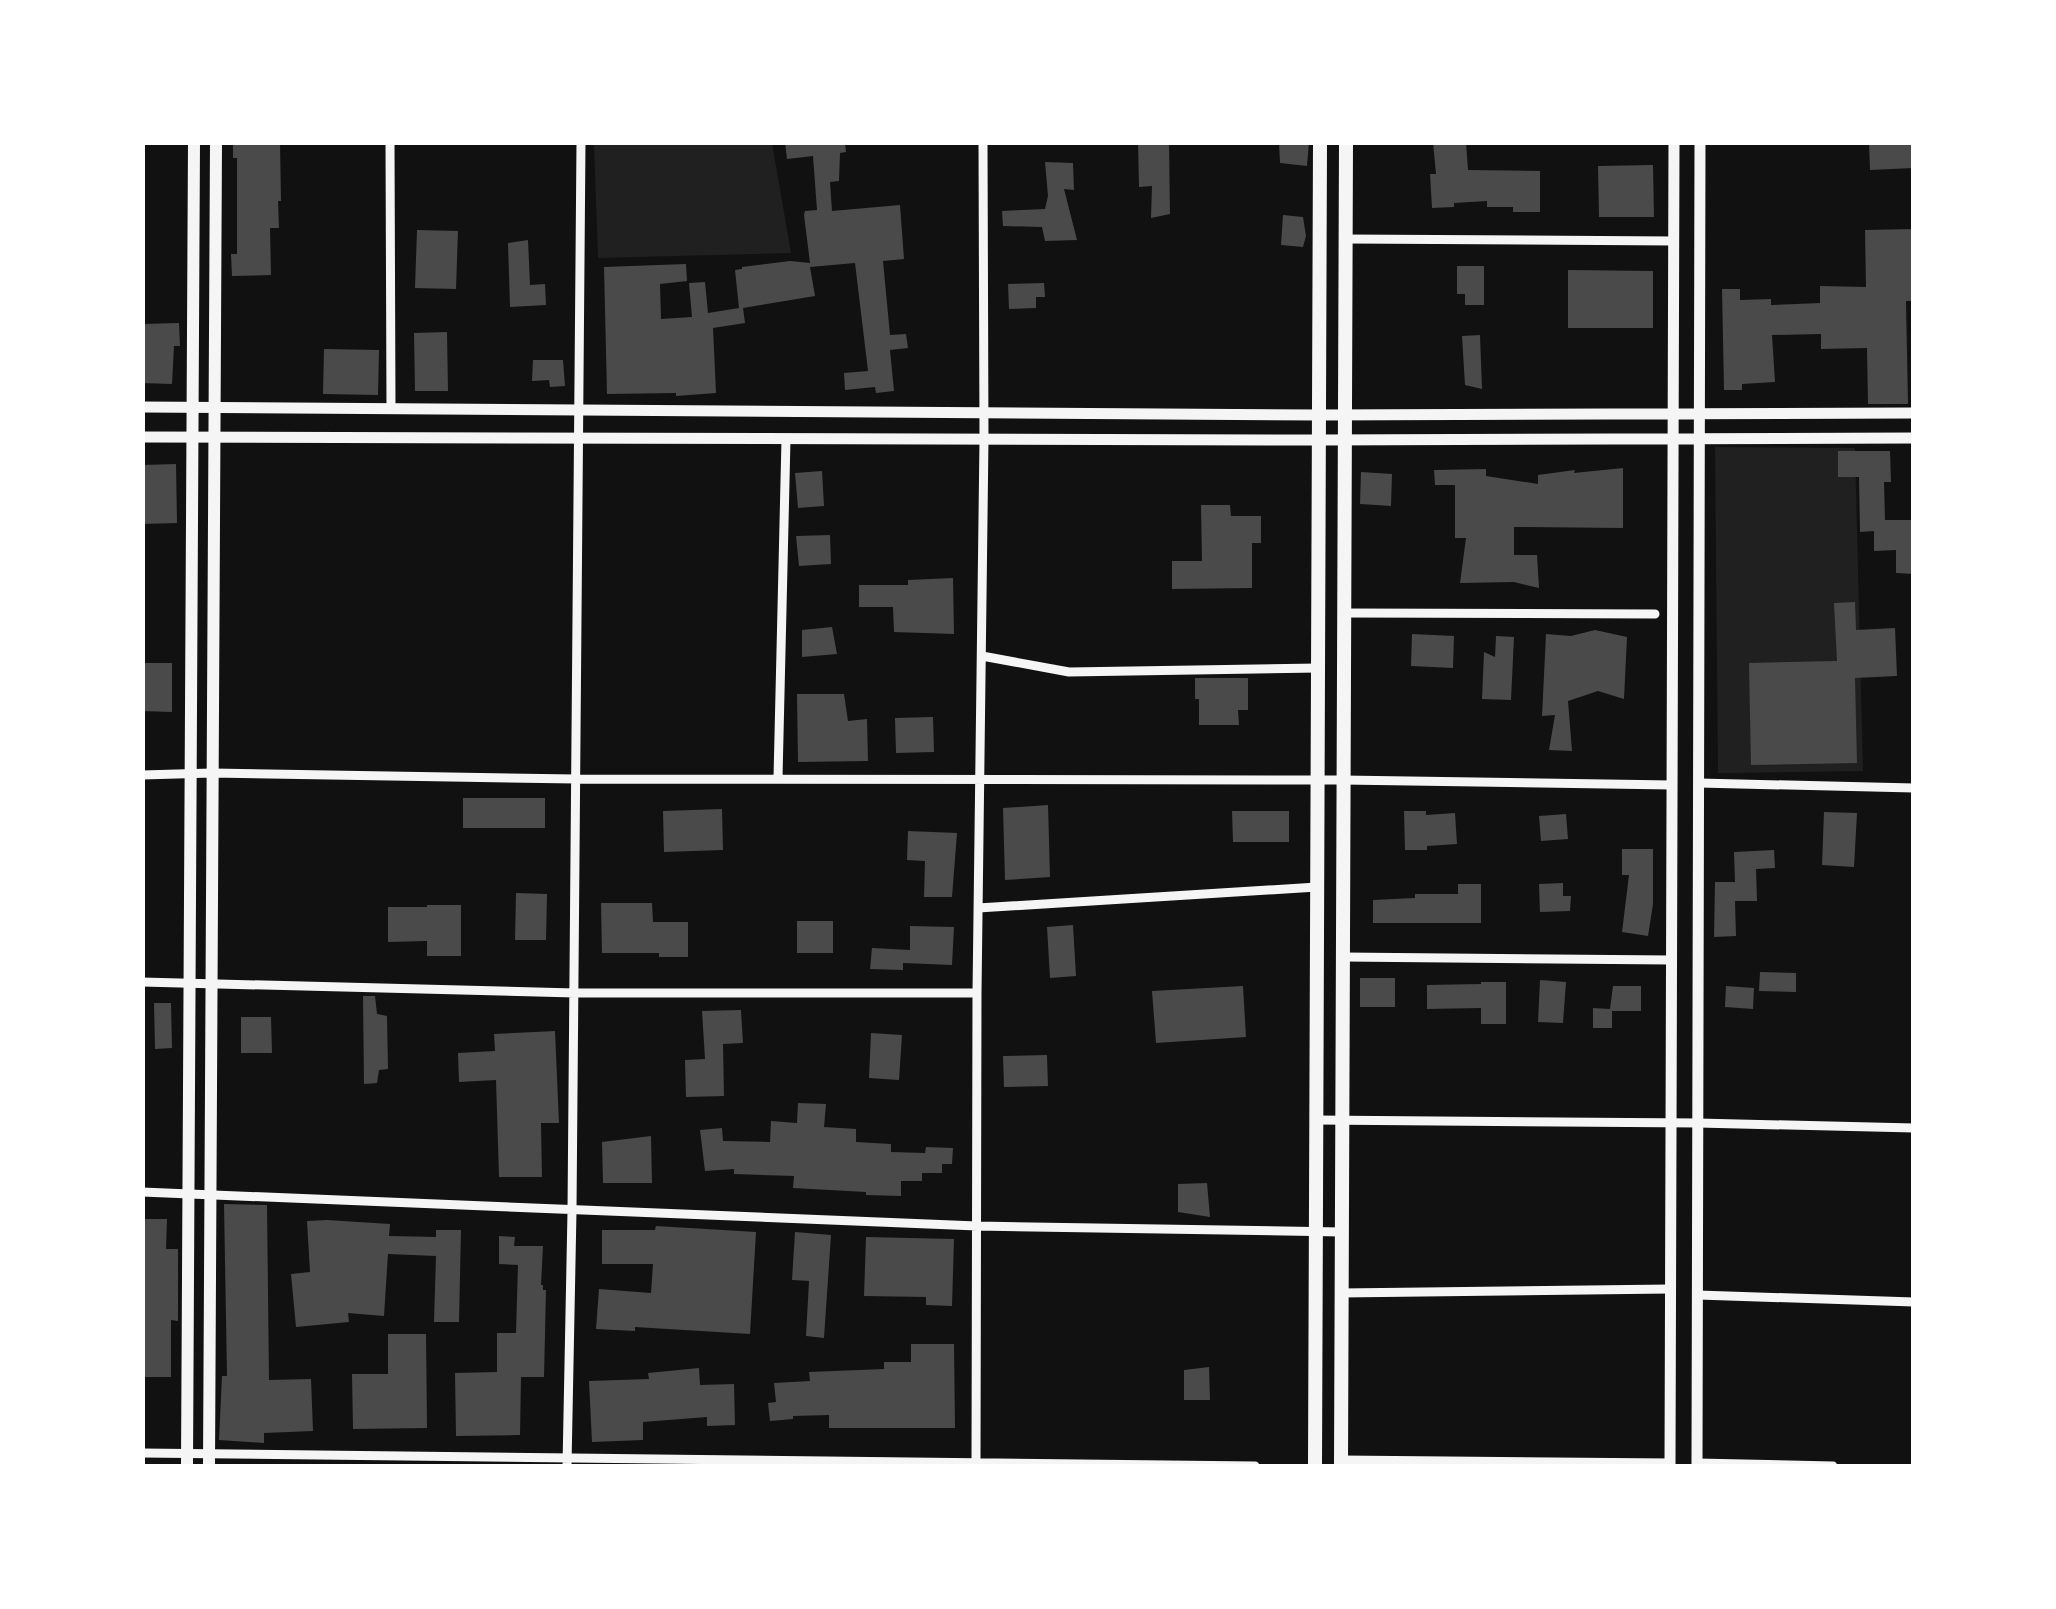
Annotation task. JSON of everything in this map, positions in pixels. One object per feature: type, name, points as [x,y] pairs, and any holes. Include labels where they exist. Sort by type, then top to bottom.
[{"type":"main road","points":[[187,1460],[194,142]]},
{"type":"main road","points":[[208,1460],[216,142]]},
{"type":"main road","points":[[1315,1466],[1320,142]]},
{"type":"main road","points":[[1341,1463],[1346,142]]},
{"type":"street","points":[[390,142],[391,408]]},
{"type":"street","points":[[567,1462],[580,142]]},
{"type":"street","points":[[976,1466],[983,142]]},
{"type":"street","points":[[1341,1463],[1670,1465],[1674,142]]},
{"type":"street","points":[[1700,142],[1697,1465],[1833,1466]]},
{"type":"street","points":[[1346,239],[1674,241]]},
{"type":"street","points":[[142,407],[1319,415],[1914,413]]},
{"type":"street","points":[[142,437],[1914,438]]},
{"type":"street","points":[[778,778],[786,439]]},
{"type":"street","points":[[1344,614],[1655,614]]},
{"type":"street","points":[[982,656],[1069,672],[1318,668]]},
{"type":"street","points":[[142,774],[1672,785]]},
{"type":"street","points":[[1699,783],[1914,788]]},
{"type":"street","points":[[978,908],[1317,886]]},
{"type":"street","points":[[1342,957],[1671,960]]},
{"type":"street","points":[[142,982],[574,993],[977,993]]},
{"type":"street","points":[[1316,1120],[1914,1128]]},
{"type":"street","points":[[142,1192],[976,1226],[1342,1232]]},
{"type":"street","points":[[1342,1292],[1670,1289]]},
{"type":"street","points":[[1698,1295],[1914,1302]]},
{"type":"street","points":[[142,1453],[187,1460],[1255,1466]]},
{"type":"shaded area","points":[[594,143],[772,143],[791,253],[598,258]]},
{"type":"shaded area","points":[[1715,447],[1855,448],[1863,771],[1718,773]]},
{"type":"building","points":[[233,142],[280,142],[281,201],[279,228],[270,228],[271,275],[232,276],[231,254],[237,254],[237,158],[233,158]]},
{"type":"building","points":[[785,142],[845,142],[846,152],[840,153],[839,181],[830,182],[832,211],[900,205],[904,259],[883,261],[890,335],[906,334],[908,348],[890,350],[894,391],[876,393],[875,387],[845,390],[844,373],[868,371],[855,263],[810,267],[815,296],[743,308],[745,323],[713,328],[716,393],[607,394],[604,267],[686,264],[687,281],[660,284],[661,319],[692,317],[689,283],[705,282],[708,313],[739,308],[735,270],[790,261],[810,263],[804,215],[805,211],[817,210],[813,156],[787,159]]},
{"type":"building","points":[[1138,142],[1169,142],[1170,214],[1151,218],[1152,186],[1139,187]]},
{"type":"building","points":[[1279,142],[1309,142],[1307,166],[1280,163]]},
{"type":"building","points":[[1433,142],[1466,142],[1468,170],[1540,171],[1540,212],[1487,207],[1487,201],[1432,208],[1430,174],[1436,174]]},
{"type":"building","points":[[1869,142],[1914,143],[1914,168],[1870,170]]},
{"type":"building","points":[[1045,162],[1073,163],[1074,190],[1064,189],[1077,240],[1045,241],[1042,227],[1003,226],[1002,211],[1045,209]]},
{"type":"building","points":[[1653,165],[1654,217],[1599,217],[1598,166]]},
{"type":"building","points":[[1283,215],[1303,217],[1303,247],[1281,245]]},
{"type":"building","points":[[1914,229],[1914,301],[1906,301],[1908,404],[1868,404],[1867,348],[1821,349],[1821,334],[1772,335],[1775,382],[1742,384],[1742,390],[1724,390],[1722,289],[1740,289],[1740,300],[1771,299],[1771,305],[1820,303],[1820,286],[1866,287],[1865,230]]},
{"type":"building","points":[[417,230],[458,231],[456,289],[415,288]]},
{"type":"building","points":[[528,240],[530,285],[545,284],[546,305],[510,307],[508,243]]},
{"type":"building","points":[[1457,266],[1484,266],[1484,305],[1465,305],[1465,294],[1457,294]]},
{"type":"building","points":[[1568,270],[1653,271],[1653,328],[1568,328]]},
{"type":"building","points":[[1044,283],[1045,297],[1036,297],[1036,308],[1009,309],[1008,284]]},
{"type":"building","points":[[179,323],[180,346],[174,346],[172,384],[142,383],[142,324]]},
{"type":"building","points":[[447,332],[448,391],[415,391],[414,333]]},
{"type":"building","points":[[1480,335],[1482,389],[1465,385],[1462,336]]},
{"type":"building","points":[[324,349],[379,350],[378,395],[323,394]]},
{"type":"building","points":[[533,360],[563,360],[565,386],[550,387],[549,380],[532,381]]},
{"type":"building","points":[[1838,451],[1890,451],[1891,482],[1884,482],[1885,520],[1914,520],[1914,574],[1896,573],[1896,550],[1874,551],[1874,531],[1860,532],[1859,477],[1838,477]]},
{"type":"building","points":[[176,464],[177,523],[142,524],[142,465]]},
{"type":"building","points":[[1623,468],[1623,528],[1514,527],[1514,555],[1537,555],[1539,588],[1514,582],[1460,583],[1466,538],[1455,538],[1455,485],[1435,485],[1434,470],[1486,469],[1486,476],[1538,484],[1538,475]]},
{"type":"building","points":[[822,471],[824,506],[798,508],[795,473]]},
{"type":"building","points":[[1361,472],[1392,474],[1391,506],[1360,504]]},
{"type":"building","points":[[1201,505],[1230,505],[1231,516],[1261,516],[1261,543],[1252,543],[1252,588],[1172,589],[1172,561],[1202,561]]},
{"type":"building","points":[[830,535],[831,564],[799,566],[796,536]]},
{"type":"building","points":[[953,578],[954,634],[894,632],[893,607],[859,607],[859,585],[908,585],[908,580]]},
{"type":"building","points":[[1855,602],[1856,630],[1895,628],[1897,676],[1855,678],[1857,763],[1751,765],[1749,663],[1837,661],[1834,603]]},
{"type":"building","points":[[832,627],[837,654],[802,657],[802,630]]},
{"type":"building","points":[[1595,630],[1627,637],[1624,699],[1598,691],[1568,701],[1572,751],[1549,750],[1555,715],[1542,716],[1546,634],[1571,636]]},
{"type":"building","points":[[1412,634],[1454,636],[1453,668],[1411,666]]},
{"type":"building","points":[[1496,636],[1514,637],[1511,700],[1482,699],[1484,652],[1495,657]]},
{"type":"building","points":[[142,663],[172,663],[172,712],[142,711]]},
{"type":"building","points":[[1195,678],[1248,678],[1248,710],[1238,710],[1239,725],[1199,725]]},
{"type":"building","points":[[797,694],[844,694],[848,721],[867,719],[868,761],[798,762]]},
{"type":"building","points":[[933,717],[934,752],[896,753],[895,718]]},
{"type":"building","points":[[463,798],[545,798],[545,828],[463,828]]},
{"type":"building","points":[[1048,805],[1050,877],[1005,880],[1003,808]]},
{"type":"building","points":[[722,809],[723,850],[664,852],[663,811]]},
{"type":"building","points":[[1232,811],[1289,811],[1289,842],[1233,842]]},
{"type":"building","points":[[1404,811],[1426,811],[1426,815],[1455,813],[1457,844],[1405,850]]},
{"type":"building","points":[[1824,812],[1857,813],[1854,867],[1822,865]]},
{"type":"building","points":[[1566,814],[1568,839],[1541,841],[1539,816]]},
{"type":"building","points":[[908,831],[957,833],[952,897],[924,897],[925,861],[907,860]]},
{"type":"building","points":[[1622,849],[1653,849],[1653,904],[1648,936],[1622,932],[1629,875],[1622,875]]},
{"type":"building","points":[[1774,850],[1775,868],[1756,869],[1757,901],[1735,901],[1736,936],[1714,937],[1715,882],[1735,882],[1734,852]]},
{"type":"building","points":[[1563,883],[1563,896],[1571,896],[1570,911],[1540,912],[1539,884]]},
{"type":"building","points":[[1458,884],[1481,884],[1481,923],[1373,923],[1373,900],[1415,898],[1415,894],[1458,894]]},
{"type":"building","points":[[516,893],[547,894],[546,940],[515,940]]},
{"type":"building","points":[[601,903],[652,903],[653,922],[688,922],[688,957],[602,953]]},
{"type":"building","points":[[461,905],[461,956],[427,956],[427,941],[388,942],[388,907]]},
{"type":"building","points":[[797,921],[833,921],[833,953],[797,953]]},
{"type":"building","points":[[1073,925],[1076,976],[1050,978],[1047,927]]},
{"type":"building","points":[[910,926],[954,927],[952,965],[903,963],[903,970],[870,969],[872,948],[910,950]]},
{"type":"building","points":[[1760,972],[1796,973],[1796,992],[1759,991]]},
{"type":"building","points":[[1360,978],[1395,978],[1395,1007],[1360,1007]]},
{"type":"building","points":[[1540,980],[1566,982],[1563,1023],[1538,1022]]},
{"type":"building","points":[[1506,982],[1506,1024],[1481,1024],[1481,1008],[1427,1009],[1427,985]]},
{"type":"building","points":[[1243,986],[1246,1037],[1156,1043],[1152,991]]},
{"type":"building","points":[[1613,986],[1641,986],[1641,1011],[1612,1011],[1612,1028],[1593,1028],[1593,1008],[1610,1009]]},
{"type":"building","points":[[1726,986],[1754,988],[1753,1009],[1725,1007]]},
{"type":"building","points":[[363,996],[375,996],[377,1014],[387,1016],[388,1069],[379,1070],[377,1083],[364,1084]]},
{"type":"building","points":[[154,1003],[171,1003],[172,1048],[155,1049]]},
{"type":"building","points":[[741,1010],[743,1043],[723,1044],[724,1096],[686,1097],[685,1060],[705,1059],[702,1011]]},
{"type":"building","points":[[241,1017],[271,1017],[272,1053],[241,1053]]},
{"type":"building","points":[[555,1031],[559,1123],[541,1123],[542,1177],[499,1177],[496,1080],[459,1082],[458,1053],[495,1051],[494,1034]]},
{"type":"building","points":[[871,1033],[902,1035],[899,1080],[869,1078]]},
{"type":"building","points":[[1047,1055],[1048,1086],[1004,1087],[1003,1056]]},
{"type":"building","points":[[798,1103],[826,1104],[824,1127],[856,1129],[856,1142],[891,1144],[891,1152],[925,1153],[926,1147],[953,1148],[952,1164],[942,1164],[942,1173],[922,1173],[922,1181],[901,1181],[901,1196],[793,1188],[794,1176],[734,1174],[734,1169],[705,1171],[700,1130],[722,1128],[723,1141],[770,1142],[771,1121],[797,1123]]},
{"type":"building","points":[[651,1136],[652,1183],[603,1183],[602,1142]]},
{"type":"building","points":[[1207,1183],[1210,1217],[1178,1212],[1178,1184]]},
{"type":"building","points":[[224,1204],[267,1205],[269,1380],[311,1379],[313,1431],[264,1433],[264,1443],[219,1440],[222,1376],[227,1376]]},
{"type":"building","points":[[142,1219],[167,1219],[166,1249],[178,1249],[178,1321],[171,1320],[171,1377],[142,1377]]},
{"type":"building","points":[[307,1221],[390,1224],[389,1236],[436,1237],[436,1230],[461,1230],[459,1322],[434,1322],[436,1256],[388,1254],[384,1316],[348,1313],[349,1322],[296,1327],[291,1274],[310,1272]]},
{"type":"building","points":[[656,1226],[756,1232],[750,1334],[635,1327],[635,1331],[596,1329],[599,1289],[651,1293],[653,1264],[602,1264],[602,1230],[655,1230]]},
{"type":"building","points":[[795,1232],[831,1235],[824,1338],[806,1336],[809,1281],[792,1280]]},
{"type":"building","points":[[499,1236],[515,1237],[514,1246],[543,1246],[544,1377],[521,1377],[520,1435],[456,1436],[455,1373],[497,1372],[497,1333],[516,1333],[518,1265],[499,1264]]},
{"type":"building","points":[[866,1237],[954,1239],[952,1306],[926,1305],[926,1297],[864,1296]]},
{"type":"building","points":[[388,1334],[426,1334],[427,1428],[353,1429],[352,1374],[388,1374]]},
{"type":"building","points":[[911,1344],[954,1344],[955,1428],[829,1428],[829,1415],[770,1421],[768,1403],[776,1402],[774,1383],[810,1381],[809,1372],[884,1369],[884,1362],[911,1362]]},
{"type":"building","points":[[1209,1367],[1210,1400],[1184,1400],[1184,1370]]},
{"type":"building","points":[[699,1368],[700,1385],[734,1384],[735,1425],[707,1426],[707,1417],[643,1422],[643,1440],[592,1442],[589,1381],[649,1379],[648,1373]]}]
